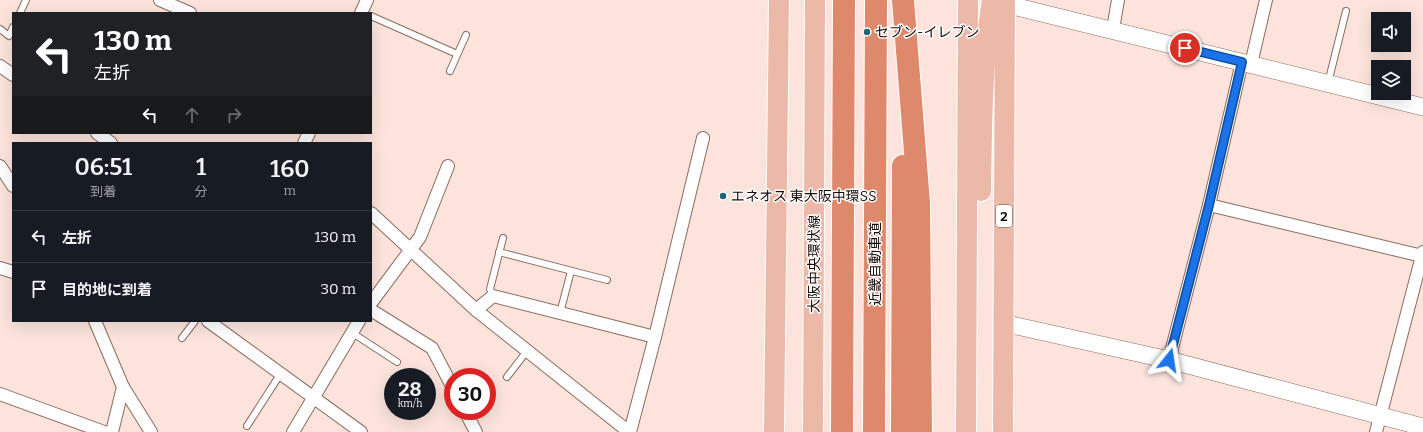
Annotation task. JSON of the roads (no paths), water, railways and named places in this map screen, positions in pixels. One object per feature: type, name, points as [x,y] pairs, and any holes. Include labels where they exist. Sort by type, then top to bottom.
[{"type":"highway","points":[[842,432],[844,0]]},
{"type":"highway","name":"近畿自動車道","points":[[874,432],[876,0]]},
{"type":"highway","points":[[903,0],[919,203],[921,432]]},
{"type":"highway","points":[[877,60],[884,64],[895,75],[901,84],[903,95],[902,432]]},
{"type":"main road","points":[[774,432],[779,0]]},
{"type":"main road","name":"大阪中央環状線","points":[[813,432],[815,0]]},
{"type":"main road","points":[[966,432],[968,0]]},
{"type":"main road","points":[[967,266],[980,216],[984,65],[1001,1]]},
{"type":"main road","name":"2","points":[[1001,1],[1003,432]]},
{"type":"street","points":[[160,0],[188,12]]},
{"type":"street","points":[[365,12],[367,0]]},
{"type":"street","points":[[1113,30],[1118,0]]},
{"type":"street","points":[[1169,360],[1247,63],[1266,0]]},
{"type":"street","points":[[1001,1],[1423,107]]},
{"type":"street","points":[[0,66],[12,74]]},
{"type":"street","points":[[98,134],[110,142]]},
{"type":"street","points":[[372,214],[476,310],[630,432],[655,337],[703,138]]},
{"type":"street","points":[[0,166],[12,184]]},
{"type":"street","points":[[372,302],[420,237],[448,166]]},
{"type":"street","points":[[1209,205],[1422,254],[1376,432]]},
{"type":"street","points":[[0,268],[12,272]]},
{"type":"street","points":[[476,310],[493,296],[655,337]]},
{"type":"street","points":[[372,311],[432,348],[444,371]]},
{"type":"street","points":[[95,322],[123,387],[150,432]]},
{"type":"street","points":[[209,322],[360,432]]},
{"type":"street","points":[[293,432],[358,322]]},
{"type":"street","points":[[1003,323],[1169,360],[1423,427]]},
{"type":"street","points":[[112,432],[123,387]]},
{"type":"street","points":[[0,394],[104,432]]},
{"type":"street","points":[[470,420],[476,432]]},
{"type":"lane","points":[[20,12],[26,0]]},
{"type":"lane","points":[[1328,84],[1346,11]]},
{"type":"lane","points":[[372,17],[457,54]]},
{"type":"lane","points":[[0,29],[9,36],[12,29]]},
{"type":"lane","points":[[450,71],[466,36]]},
{"type":"lane","points":[[493,296],[490,289],[503,238]]},
{"type":"lane","points":[[499,252],[607,280]]},
{"type":"lane","points":[[560,313],[571,271]]},
{"type":"lane","points":[[182,338],[194,322]]},
{"type":"lane","points":[[352,332],[397,362]]},
{"type":"lane","points":[[507,377],[527,351]]},
{"type":"lane","points":[[248,426],[281,373]]},
{"type":"place","name":"セブン-イレブン","points":[[867,32]]},
{"type":"place","name":"エネオス 東大阪中環SS","points":[[723,196]]}]
